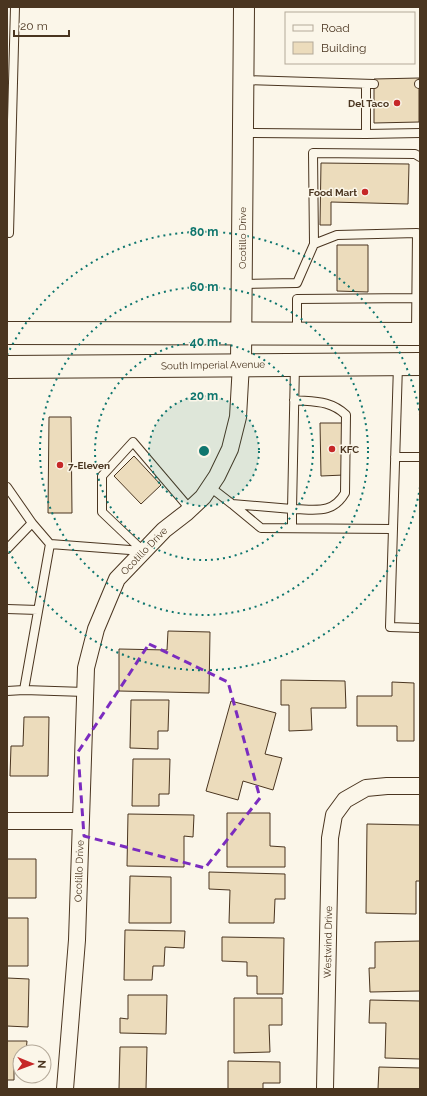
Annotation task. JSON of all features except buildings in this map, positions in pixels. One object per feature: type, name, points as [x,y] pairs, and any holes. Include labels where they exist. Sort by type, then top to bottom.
[{"type":"highway","points":[[7,334],[418,334]]},
{"type":"highway","name":"South Imperial Avenue","points":[[7,366],[420,364]]},
{"type":"street","name":"Ocotillo Drive","points":[[65,1089],[77,940],[86,668],[96,629],[117,579],[143,550],[203,497],[210,488],[230,449],[238,417],[241,364],[244,7]]},
{"type":"street","name":"Westwind Drive","points":[[325,1089],[330,838],[334,815],[345,800],[366,788],[387,786],[420,786]]},
{"type":"street","points":[[7,821],[81,821]]},
{"type":"lane","points":[[9,232],[15,7]]},
{"type":"lane","points":[[243,80],[370,84],[366,134]]},
{"type":"lane","points":[[242,133],[420,133]]},
{"type":"lane","points":[[297,334],[297,283],[314,244],[313,153],[415,154],[420,157]]},
{"type":"lane","points":[[314,244],[337,235],[419,230],[416,298],[418,334]]},
{"type":"lane","points":[[241,284],[297,283]]},
{"type":"lane","points":[[297,299],[416,298]]},
{"type":"lane","points":[[292,528],[295,364]]},
{"type":"lane","points":[[398,364],[390,627],[420,628]]},
{"type":"lane","points":[[232,504],[292,509],[328,509],[338,504],[345,493],[346,415],[338,407],[328,403],[294,400]]},
{"type":"lane","points":[[143,550],[102,512],[102,476],[133,442],[190,509]]},
{"type":"lane","points":[[395,457],[420,457]]},
{"type":"lane","points":[[7,487],[50,544],[143,550]]},
{"type":"lane","points":[[210,488],[261,528],[392,529]]},
{"type":"lane","points":[[7,549],[32,522]]},
{"type":"lane","points":[[24,690],[50,544]]},
{"type":"lane","points":[[7,609],[38,610]]},
{"type":"lane","points":[[7,690],[85,692]]},
{"type":"highlighted area","points":[[149,644],[228,682],[260,798],[205,868],[84,836],[78,752]]},
{"type":"place","name":"Del Taco","points":[[397,103]]},
{"type":"place","name":"Food Mart","points":[[365,192]]},
{"type":"place","name":"KFC","points":[[332,449]]},
{"type":"place","name":"7-Eleven","points":[[60,465]]}]
